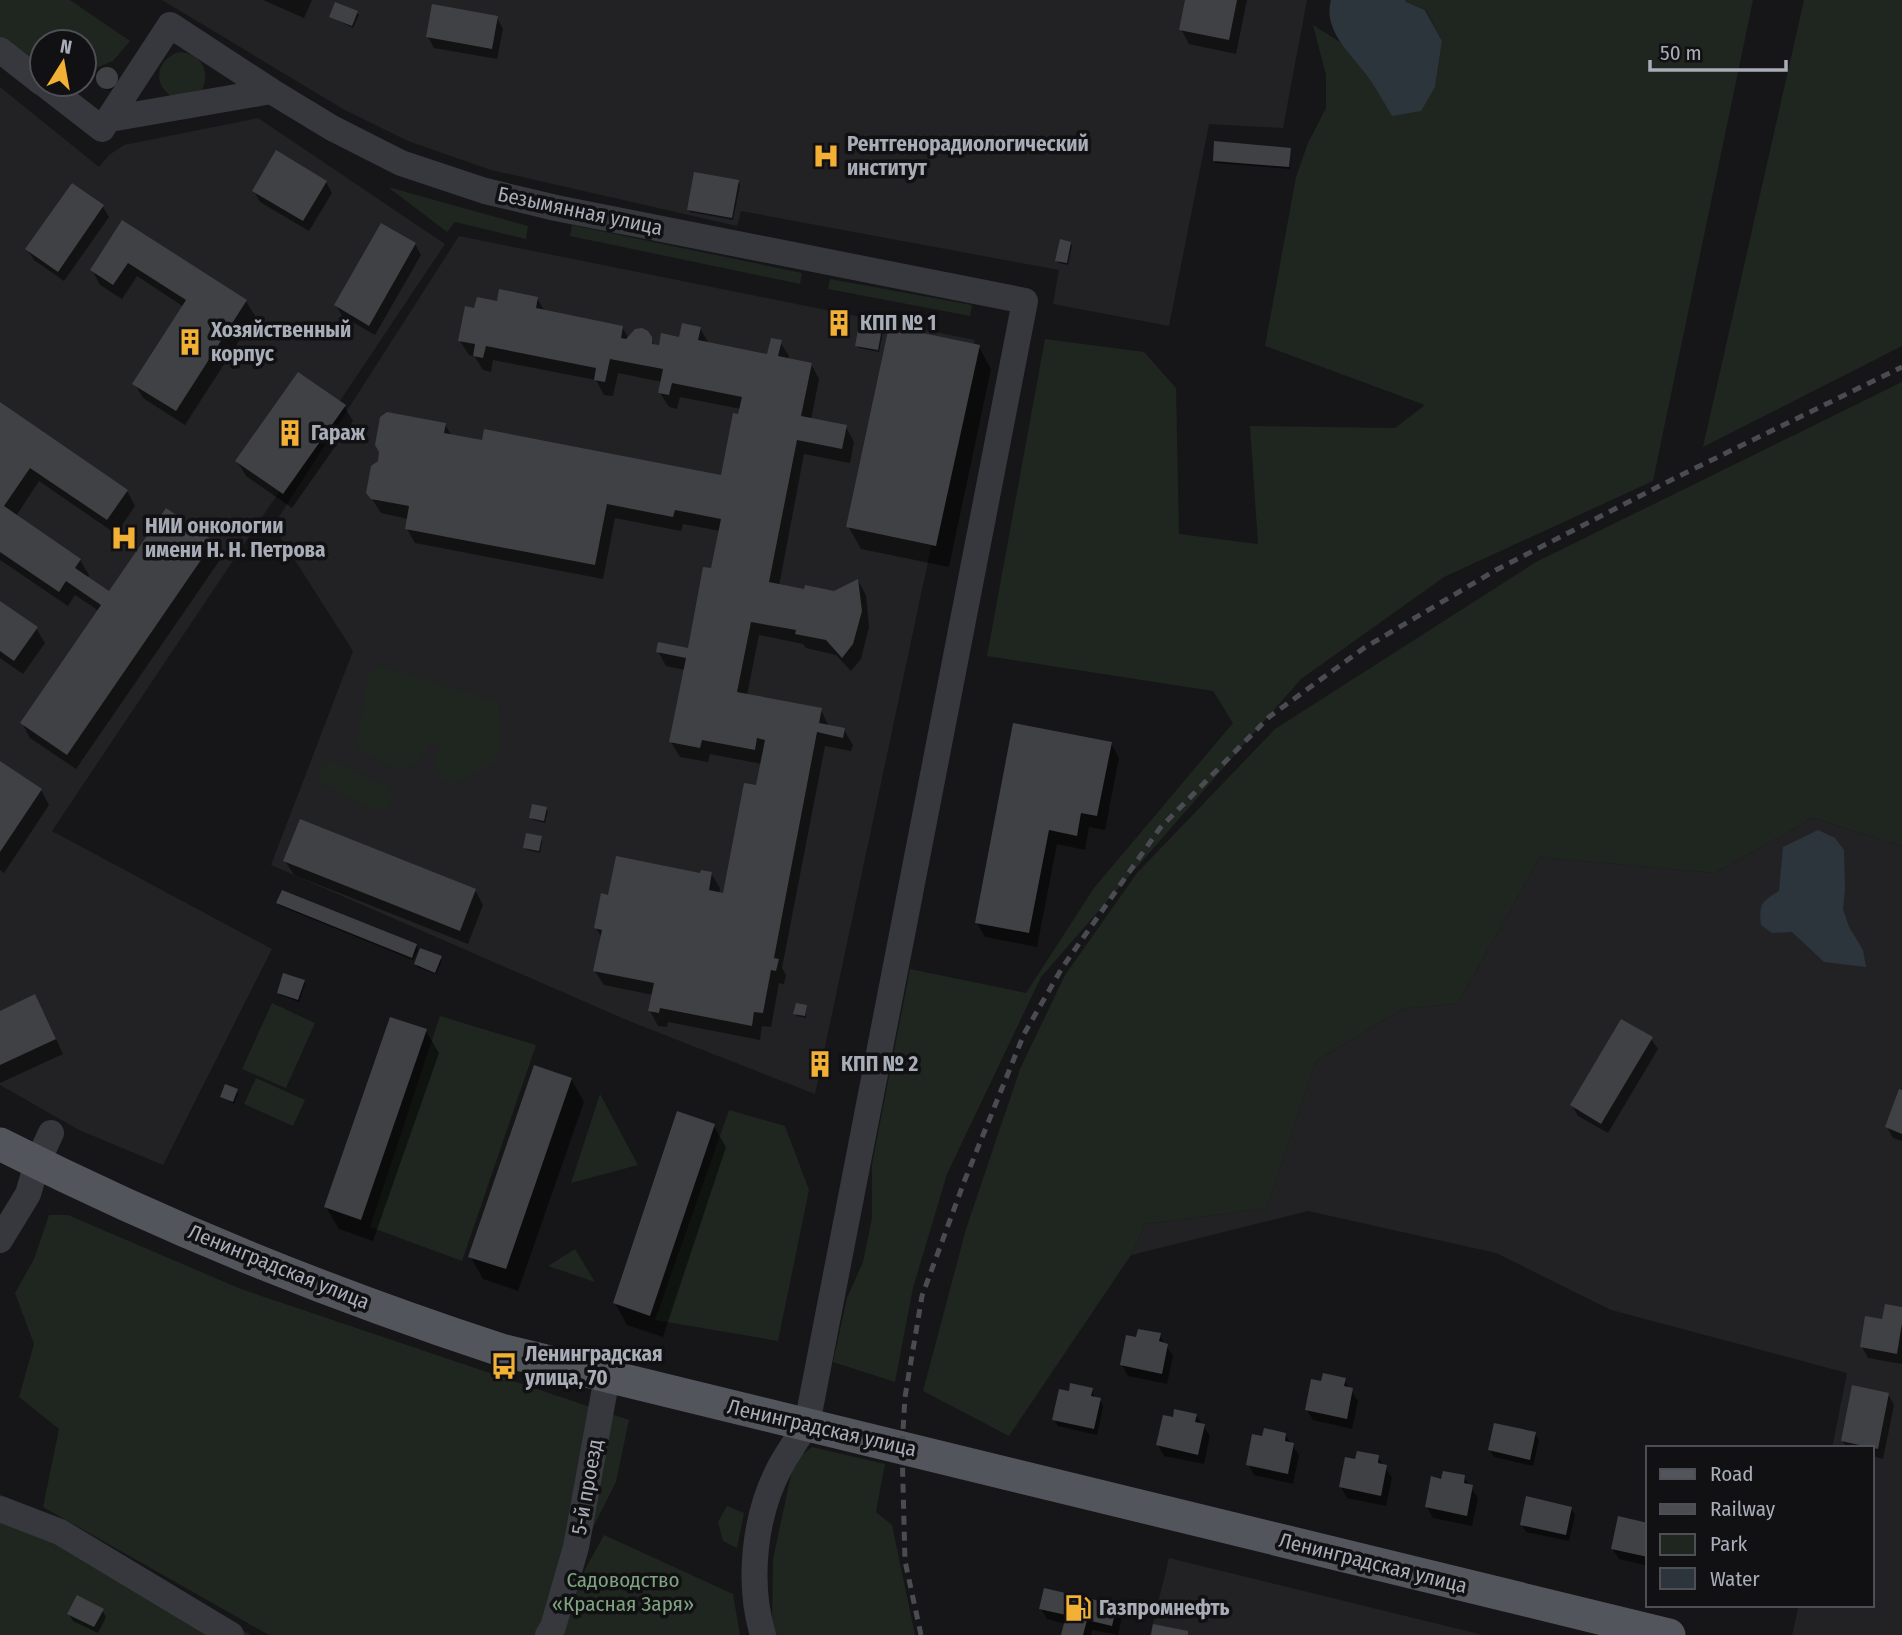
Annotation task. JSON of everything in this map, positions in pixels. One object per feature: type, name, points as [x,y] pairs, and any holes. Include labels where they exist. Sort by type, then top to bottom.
[{"type":"main road","name":"Ленинградская улица","points":[[0,1144],[169,1224],[428,1326],[501,1350],[807,1424],[1580,1624],[1669,1635]]},
{"type":"street","name":"Безымянная улица","points":[[110,119],[170,24],[332,128],[401,163],[485,191],[556,208],[1026,301],[807,1424]]},
{"type":"street","points":[[0,50],[28,71]]},
{"type":"street","points":[[62,98],[102,130],[110,119],[271,91]]},
{"type":"street","points":[[0,1240],[28,1194],[37,1163],[51,1133]]},
{"type":"street","name":"5-й проезд","points":[[548,1635],[553,1628],[576,1547],[607,1377]]},
{"type":"street","points":[[763,1635],[758,1618],[754,1566],[759,1535],[767,1499],[780,1468],[807,1424]]},
{"type":"street","points":[[0,1508],[60,1532],[231,1635]]},
{"type":"shaded area","name":"Рентгенорадиологический институт","points":[[162,0],[1307,0],[1283,128],[1209,124],[1169,326],[1053,304],[1059,270],[741,211],[737,226],[491,170],[408,141],[343,109]]},
{"type":"shaded area","name":"НИИ онкологии имени Н. Н. Петрова","points":[[0,87],[99,167],[109,155],[124,145],[258,118],[445,244],[52,831],[272,949],[163,1165],[79,1130],[0,1085]]},
{"type":"shaded area","points":[[459,236],[975,340],[815,1094],[629,1021],[271,865],[353,651],[273,526]]},
{"type":"shaded area","points":[[1813,818],[1902,846],[1902,1635],[1792,1635],[1799,1607],[1874,1607],[1874,1446],[1832,1446],[1847,1373],[1611,1310],[1496,1253],[1308,1211],[1131,1255],[1145,1224],[1267,1208],[1316,1061],[1402,1009],[1458,1003],[1540,857],[1715,873]]},
{"type":"shaded area","points":[[1169,1558],[1483,1635],[1150,1635]]},
{"type":"green space","points":[[0,0],[70,0],[130,41],[113,61],[98,67],[98,28],[28,28],[28,69],[0,48]]},
{"type":"green space","points":[[1405,0],[1753,0],[1653,481],[1444,577],[1301,679],[1041,977],[947,1174],[913,1288],[895,1382],[833,1362],[847,1298],[863,1262],[872,1218],[872,1164],[910,969],[1026,993],[1094,888],[1233,723],[1213,691],[987,656],[1045,339],[1144,352],[1176,388],[1179,534],[1258,544],[1250,426],[1395,428],[1425,405],[1265,346],[1296,177],[1308,143],[1326,108],[1326,75],[1313,25],[1340,42],[1366,74],[1435,87],[1442,41],[1426,10]]},
{"type":"green space","points":[[1804,0],[1902,0],[1902,346],[1703,447]]},
{"type":"green space","points":[[180,52],[199,60],[205,70],[205,76],[202,90],[174,98],[162,86],[159,72],[166,60]]},
{"type":"green space","points":[[388,187],[528,226],[526,239],[455,222],[447,232]]},
{"type":"green space","points":[[572,225],[802,273],[800,284],[570,236]]},
{"type":"green space","points":[[830,279],[972,305],[970,316],[828,289]]},
{"type":"green space","points":[[1902,382],[1902,846],[1813,818],[1715,873],[1540,857],[1458,1003],[1402,1009],[1316,1061],[1267,1208],[1145,1224],[1131,1255],[1009,1436],[923,1391],[966,1229],[1020,1069],[1065,975],[1137,873],[1275,729],[1536,562]]},
{"type":"green space","points":[[380,665],[498,703],[502,742],[496,761],[454,784],[442,780],[435,766],[440,746],[431,743],[413,765],[398,772],[356,747],[368,676]]},
{"type":"green space","points":[[330,760],[390,787],[393,798],[385,809],[370,809],[320,783],[321,769]]},
{"type":"green space","points":[[272,1003],[315,1023],[286,1088],[242,1069]]},
{"type":"green space","points":[[440,1016],[536,1045],[462,1261],[370,1227]]},
{"type":"green space","points":[[256,1078],[305,1100],[293,1126],[244,1104]]},
{"type":"green space","points":[[600,1094],[638,1165],[571,1183]]},
{"type":"green space","points":[[729,1110],[785,1126],[809,1190],[778,1341],[655,1320]]},
{"type":"green space","points":[[49,1215],[68,1215],[241,1289],[629,1420],[616,1482],[560,1593],[535,1635],[269,1635],[43,1507],[59,1429],[19,1397],[34,1344],[15,1293],[34,1259]]},
{"type":"green space","points":[[575,1249],[595,1282],[548,1266]]},
{"type":"green space","points":[[812,1447],[885,1464],[876,1512],[892,1525],[915,1635],[776,1635],[772,1626],[773,1559],[794,1461]]},
{"type":"green space","points":[[0,1494],[251,1635],[0,1635]]},
{"type":"green space","points":[[727,1506],[744,1513],[737,1548],[723,1541],[718,1522]]},
{"type":"green space","name":"Садоводство «Красная Заря»","points":[[604,1535],[733,1594],[740,1635],[549,1635]]},
{"type":"water","points":[[1331,0],[1405,0],[1425,10],[1442,41],[1435,87],[1421,111],[1392,116],[1334,30],[1329,11]]},
{"type":"water","points":[[1818,830],[1835,838],[1844,850],[1843,909],[1849,927],[1863,950],[1866,967],[1824,962],[1792,932],[1772,933],[1761,925],[1760,912],[1763,904],[1779,891],[1783,847]]},
{"type":"building","points":[[1185,0],[1237,0],[1229,40],[1179,30]]},
{"type":"building","points":[[335,2],[358,11],[352,26],[329,17]]},
{"type":"building","points":[[432,4],[498,16],[492,49],[426,37]]},
{"type":"building","points":[[107,67],[115,70],[115,86],[107,89],[99,86],[99,70]]},
{"type":"building","points":[[1214,141],[1291,148],[1289,167],[1213,161]]},
{"type":"building","points":[[276,150],[327,181],[303,221],[252,191]]},
{"type":"building","points":[[694,172],[739,180],[732,218],[687,210]]},
{"type":"building","points":[[72,183],[104,205],[58,272],[25,249]]},
{"type":"building","name":"Хозяйственный корпус","points":[[122,220],[247,300],[176,411],[132,384],[186,300],[128,263],[113,285],[90,270]]},
{"type":"building","points":[[381,223],[416,243],[369,326],[334,305]]},
{"type":"building","points":[[1060,239],[1071,242],[1067,263],[1055,261]]},
{"type":"building","points":[[499,289],[538,297],[536,308],[623,326],[621,338],[626,339],[635,329],[642,328],[652,337],[652,344],[659,345],[661,333],[679,337],[682,323],[701,327],[698,340],[767,354],[771,338],[782,340],[778,356],[812,363],[801,416],[847,425],[842,449],[797,440],[769,582],[804,589],[805,585],[834,591],[858,579],[862,611],[853,644],[842,658],[826,640],[795,634],[796,630],[751,622],[737,692],[822,708],[819,723],[845,728],[843,738],[817,732],[774,958],[779,959],[776,971],[771,970],[763,1013],[754,1012],[752,1026],[660,1008],[659,1013],[648,1011],[654,983],[593,971],[602,930],[594,928],[601,893],[608,895],[616,856],[700,873],[701,870],[712,872],[709,890],[723,893],[744,783],[756,785],[765,740],[757,738],[755,750],[702,740],[700,748],[669,742],[686,658],[656,652],[658,642],[688,648],[703,567],[711,568],[721,519],[675,510],[673,517],[607,504],[595,565],[405,529],[409,506],[371,499],[366,493],[371,466],[378,461],[379,452],[375,445],[380,417],[387,412],[446,423],[444,433],[482,440],[484,429],[721,475],[733,413],[738,414],[742,397],[672,383],[669,395],[658,393],[663,369],[610,359],[605,382],[594,380],[596,368],[486,346],[483,358],[473,356],[475,344],[458,341],[465,306],[474,308],[477,297],[497,301]]},
{"type":"building","name":"КПП № 1","points":[[833,315],[846,317],[844,330],[831,328]]},
{"type":"building","points":[[860,319],[883,323],[878,350],[855,346]]},
{"type":"building","points":[[889,326],[980,345],[936,546],[846,527]]},
{"type":"building","name":"Гараж","points":[[298,372],[346,405],[283,494],[235,461]]},
{"type":"building","points":[[0,402],[128,490],[107,520],[30,468],[4,506],[81,559],[75,568],[109,591],[166,508],[214,541],[67,755],[20,723],[101,605],[66,581],[59,592],[0,552]]},
{"type":"building","points":[[0,601],[38,627],[14,661],[0,651]]},
{"type":"building","points":[[1013,723],[1112,742],[1097,816],[1081,813],[1077,836],[1049,830],[1029,933],[975,923]]},
{"type":"building","points":[[0,761],[42,789],[0,852]]},
{"type":"building","points":[[532,804],[547,807],[544,821],[529,818]]},
{"type":"building","points":[[300,819],[476,889],[460,931],[283,861]]},
{"type":"building","points":[[526,833],[542,836],[539,851],[523,848]]},
{"type":"building","points":[[282,890],[417,944],[412,958],[276,903]]},
{"type":"building","points":[[420,948],[442,956],[435,973],[414,964]]},
{"type":"building","points":[[283,973],[305,980],[298,1000],[277,993]]},
{"type":"building","points":[[35,994],[56,1039],[0,1065],[0,1011]]},
{"type":"building","points":[[796,1003],[807,1005],[805,1016],[793,1014]]},
{"type":"building","points":[[390,1017],[427,1029],[361,1220],[324,1207]]},
{"type":"building","points":[[1621,1019],[1653,1037],[1601,1124],[1570,1105]]},
{"type":"building","name":"КПП № 2","points":[[813,1057],[830,1060],[828,1072],[810,1069]]},
{"type":"building","points":[[534,1065],[572,1078],[506,1269],[468,1257]]},
{"type":"building","points":[[225,1084],[238,1089],[233,1102],[220,1097]]},
{"type":"building","points":[[1899,1089],[1902,1090],[1902,1134],[1885,1127]]},
{"type":"building","points":[[677,1111],[715,1124],[650,1316],[613,1303]]},
{"type":"building","points":[[1885,1304],[1902,1307],[1897,1354],[1860,1347],[1865,1316],[1882,1319]]},
{"type":"building","points":[[1138,1329],[1161,1333],[1159,1341],[1168,1344],[1162,1374],[1120,1365],[1126,1335],[1136,1337]]},
{"type":"building","points":[[1323,1373],[1346,1378],[1344,1386],[1353,1388],[1347,1419],[1305,1410],[1311,1379],[1321,1381]]},
{"type":"building","points":[[1070,1383],[1093,1388],[1091,1396],[1101,1398],[1094,1429],[1052,1420],[1059,1389],[1069,1391]]},
{"type":"building","points":[[1852,1385],[1889,1393],[1878,1449],[1841,1441]]},
{"type":"building","points":[[1174,1409],[1197,1414],[1195,1422],[1205,1424],[1198,1455],[1156,1445],[1163,1415],[1173,1417]]},
{"type":"building","points":[[1494,1423],[1536,1432],[1530,1460],[1488,1450]]},
{"type":"building","points":[[1264,1428],[1286,1433],[1285,1441],[1294,1443],[1288,1474],[1246,1465],[1252,1434],[1262,1436]]},
{"type":"building","points":[[1357,1451],[1379,1455],[1378,1463],[1387,1465],[1381,1496],[1339,1487],[1345,1457],[1355,1459]]},
{"type":"building","points":[[1443,1471],[1465,1475],[1464,1483],[1473,1485],[1467,1516],[1425,1507],[1431,1476],[1441,1479]]},
{"type":"building","points":[[1526,1496],[1572,1507],[1566,1535],[1520,1525]]},
{"type":"building","points":[[1618,1516],[1646,1523],[1646,1557],[1611,1549]]},
{"type":"building","points":[[1044,1588],[1117,1605],[1112,1626],[1087,1620],[1083,1635],[1061,1635],[1066,1615],[1039,1609]]},
{"type":"building","points":[[77,1595],[104,1609],[94,1627],[67,1614]]},
{"type":"building","points":[[1153,1624],[1188,1631],[1188,1635],[1151,1635]]},
{"type":"railway","points":[[921,1635],[905,1561],[902,1447],[905,1397],[922,1296],[964,1182],[1024,1034],[1062,968],[1160,828],[1269,717],[1364,648],[1496,570],[1675,478],[1902,367]]},
{"type":"place","name":"Рентгенорадиологический институт","points":[[826,156]]},
{"type":"place","name":"КПП № 1","points":[[839,323]]},
{"type":"place","name":"Хозяйственный корпус","points":[[190,342]]},
{"type":"place","name":"Гараж","points":[[290,433]]},
{"type":"place","name":"НИИ онкологии имени Н. Н. Петрова","points":[[124,538]]},
{"type":"place","name":"КПП № 2","points":[[820,1064]]},
{"type":"place","name":"Ленинградская улица, 70","points":[[504,1366]]},
{"type":"place","name":"Газпромнефть","points":[[1078,1608]]}]
